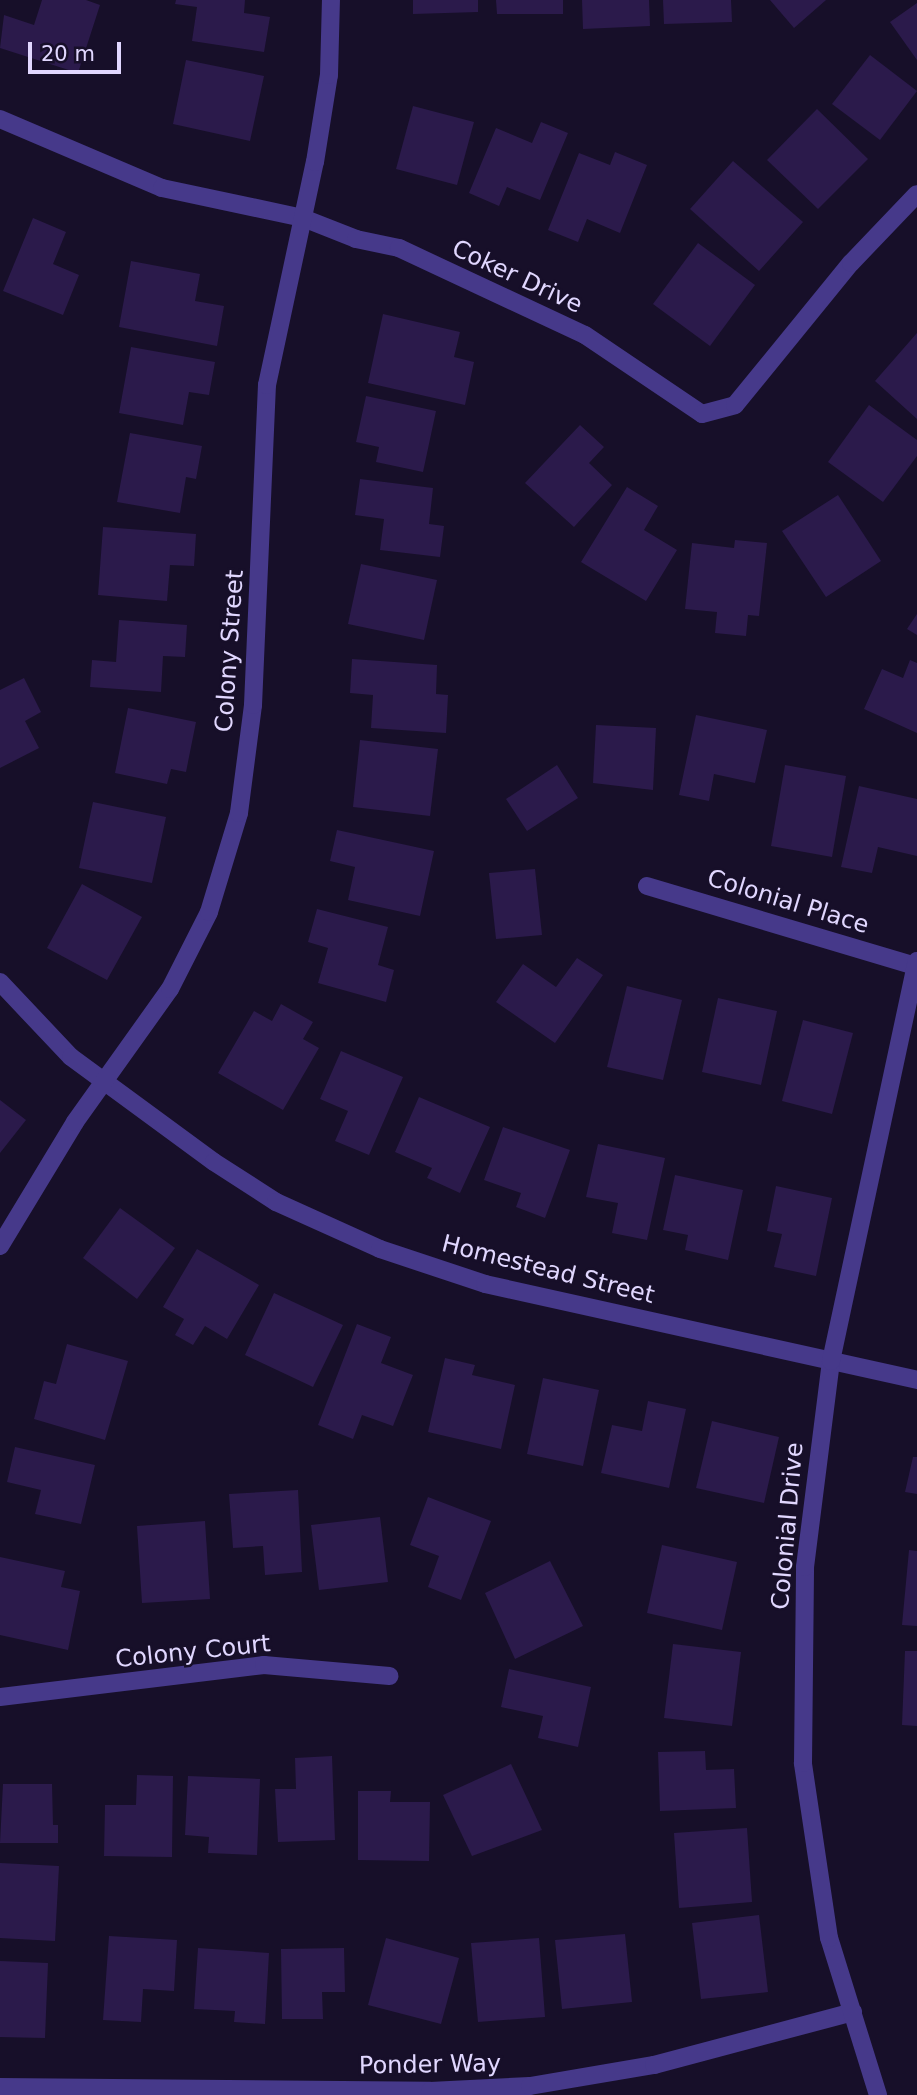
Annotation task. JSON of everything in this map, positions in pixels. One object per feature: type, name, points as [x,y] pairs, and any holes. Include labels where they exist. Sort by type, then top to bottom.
[{"type":"street","name":"Colony Street","points":[[0,1246],[75,1122],[105,1085],[170,989],[209,912],[239,813],[253,705],[267,385],[303,218],[329,75],[331,0]]},
{"type":"street","name":"Coker Drive","points":[[0,119],[162,188],[303,218],[356,239],[399,248],[585,335],[702,414],[735,405],[851,263],[917,194]]},
{"type":"street","name":"Colonial Place","points":[[647,886],[917,963]]},
{"type":"street","name":"Colonial Drive","points":[[878,2095],[828,1938],[803,1763],[805,1567],[831,1361],[917,963]]},
{"type":"street","name":"Homestead Street","points":[[0,982],[71,1058],[105,1085],[276,1202],[380,1249],[485,1284],[917,1380]]},
{"type":"street","name":"Colony Court","points":[[0,1697],[264,1665],[390,1676]]},
{"type":"street","name":"Ponder Way","points":[[0,2087],[279,2093],[430,2091],[594,2078],[853,2012]]},
{"type":"building","points":[[42,0],[86,0],[100,5],[78,73],[0,48],[4,15],[34,25]]},
{"type":"building","points":[[176,0],[245,0],[244,13],[270,17],[264,52],[192,41],[197,7],[175,4]]},
{"type":"building","points":[[413,0],[478,0],[478,12],[413,14]]},
{"type":"building","points":[[496,0],[563,0],[563,14],[497,14]]},
{"type":"building","points":[[582,0],[649,0],[650,26],[583,29]]},
{"type":"building","points":[[663,0],[731,0],[732,22],[664,24]]},
{"type":"building","points":[[770,0],[826,0],[794,28]]},
{"type":"building","points":[[917,3],[917,60],[890,22]]},
{"type":"building","points":[[870,55],[917,91],[880,140],[832,104]]},
{"type":"building","points":[[186,60],[264,76],[250,141],[173,124]]},
{"type":"building","points":[[413,106],[474,122],[457,185],[396,169]]},
{"type":"building","points":[[817,109],[868,159],[818,209],[767,160]]},
{"type":"building","points":[[541,122],[568,133],[540,200],[507,187],[499,206],[469,193],[496,128],[532,143]]},
{"type":"building","points":[[615,152],[647,165],[620,233],[587,219],[578,242],[548,230],[579,153],[610,165]]},
{"type":"building","points":[[733,161],[803,222],[759,271],[690,209]]},
{"type":"building","points":[[33,218],[66,232],[53,264],[79,275],[63,315],[3,291]]},
{"type":"building","points":[[698,243],[755,285],[710,346],[653,304]]},
{"type":"building","points":[[131,261],[200,274],[195,301],[224,306],[217,346],[119,327]]},
{"type":"building","points":[[383,314],[460,332],[454,357],[474,362],[465,405],[368,383]]},
{"type":"building","points":[[917,333],[917,419],[875,381]]},
{"type":"building","points":[[131,347],[215,362],[209,395],[189,392],[183,425],[119,413]]},
{"type":"building","points":[[366,396],[436,411],[423,472],[376,462],[379,447],[356,442]]},
{"type":"building","points":[[869,405],[917,440],[917,456],[883,502],[828,462]]},
{"type":"building","points":[[580,425],[604,447],[589,463],[612,485],[574,527],[525,483]]},
{"type":"building","points":[[130,433],[202,446],[196,479],[186,477],[180,513],[117,502]]},
{"type":"building","points":[[360,479],[433,488],[429,524],[444,526],[440,557],[380,550],[384,519],[355,515]]},
{"type":"building","points":[[627,487],[658,506],[644,530],[677,550],[646,601],[581,562]]},
{"type":"building","points":[[838,495],[881,561],[826,597],[782,531]]},
{"type":"building","points":[[103,527],[196,534],[194,566],[170,565],[167,601],[98,595]]},
{"type":"building","points":[[735,540],[767,543],[759,616],[748,615],[746,636],[715,633],[717,612],[685,609],[692,543],[734,548]]},
{"type":"building","points":[[361,564],[437,580],[424,640],[348,624]]},
{"type":"building","points":[[917,614],[917,635],[907,629]]},
{"type":"building","points":[[119,620],[187,625],[185,657],[163,656],[161,692],[90,687],[92,660],[116,662]]},
{"type":"building","points":[[352,659],[437,665],[436,694],[448,695],[446,733],[371,728],[373,695],[350,693]]},
{"type":"building","points":[[910,660],[917,663],[917,733],[864,709],[882,669],[903,678]]},
{"type":"building","points":[[24,678],[41,712],[25,721],[39,748],[0,768],[0,690]]},
{"type":"building","points":[[128,708],[196,722],[186,772],[171,769],[167,784],[115,773]]},
{"type":"building","points":[[696,715],[767,730],[755,783],[714,774],[709,801],[679,795]]},
{"type":"building","points":[[596,725],[656,728],[653,790],[593,783]]},
{"type":"building","points":[[360,740],[438,749],[430,816],[353,807]]},
{"type":"building","points":[[557,765],[578,798],[527,831],[506,799]]},
{"type":"building","points":[[785,765],[846,776],[832,857],[771,846]]},
{"type":"building","points":[[859,786],[917,799],[917,856],[878,847],[872,873],[841,867]]},
{"type":"building","points":[[93,802],[166,817],[152,883],[79,868]]},
{"type":"building","points":[[337,830],[434,851],[420,916],[348,900],[355,867],[330,861]]},
{"type":"building","points":[[535,869],[542,935],[496,939],[489,873]]},
{"type":"building","points":[[82,884],[142,917],[107,980],[47,948]]},
{"type":"building","points":[[317,909],[388,927],[378,965],[394,970],[386,1002],[318,983],[328,948],[308,942]]},
{"type":"building","points":[[577,958],[603,975],[555,1043],[496,1002],[523,964],[556,987]]},
{"type":"building","points":[[627,986],[682,1000],[663,1080],[607,1067]]},
{"type":"building","points":[[718,998],[777,1011],[761,1085],[702,1072]]},
{"type":"building","points":[[281,1004],[313,1022],[303,1039],[319,1048],[283,1110],[218,1073],[254,1011],[272,1021]]},
{"type":"building","points":[[803,1020],[853,1033],[832,1114],[782,1101]]},
{"type":"building","points":[[341,1051],[403,1077],[369,1155],[335,1141],[348,1111],[320,1099]]},
{"type":"building","points":[[419,1097],[490,1127],[460,1193],[427,1178],[432,1168],[395,1152]]},
{"type":"building","points":[[0,1100],[26,1120],[0,1153]]},
{"type":"building","points":[[503,1127],[570,1150],[545,1218],[516,1207],[521,1193],[484,1180]]},
{"type":"building","points":[[598,1144],[665,1158],[647,1240],[612,1233],[618,1203],[586,1197]]},
{"type":"building","points":[[675,1175],[743,1190],[728,1260],[685,1250],[688,1235],[663,1230]]},
{"type":"building","points":[[776,1186],[832,1198],[816,1276],[774,1267],[782,1234],[767,1231]]},
{"type":"building","points":[[120,1208],[175,1248],[137,1299],[83,1258]]},
{"type":"building","points":[[197,1249],[259,1285],[227,1339],[205,1326],[193,1345],[175,1335],[184,1319],[163,1307]]},
{"type":"building","points":[[274,1293],[343,1325],[313,1387],[245,1355]]},
{"type":"building","points":[[357,1324],[391,1337],[381,1363],[413,1375],[393,1426],[362,1415],[353,1439],[318,1425]]},
{"type":"building","points":[[67,1344],[128,1361],[105,1440],[34,1419],[44,1381],[56,1384]]},
{"type":"building","points":[[445,1358],[475,1365],[472,1375],[515,1385],[501,1449],[428,1432]]},
{"type":"building","points":[[543,1378],[599,1390],[583,1466],[527,1454]]},
{"type":"building","points":[[648,1401],[686,1409],[669,1488],[601,1473],[612,1425],[642,1431]]},
{"type":"building","points":[[712,1421],[779,1437],[764,1503],[696,1488]]},
{"type":"building","points":[[15,1447],[95,1465],[81,1524],[35,1514],[41,1490],[7,1482]]},
{"type":"building","points":[[913,1457],[917,1457],[917,1494],[905,1492]]},
{"type":"building","points":[[298,1490],[302,1572],[265,1575],[263,1546],[233,1548],[229,1494]]},
{"type":"building","points":[[428,1497],[491,1521],[461,1600],[428,1587],[439,1556],[410,1545]]},
{"type":"building","points":[[380,1517],[388,1582],[319,1590],[311,1525]]},
{"type":"building","points":[[205,1521],[210,1599],[142,1603],[137,1526]]},
{"type":"building","points":[[662,1545],[737,1562],[722,1630],[647,1613]]},
{"type":"building","points":[[909,1550],[917,1551],[917,1626],[902,1625]]},
{"type":"building","points":[[0,1557],[65,1571],[61,1587],[80,1591],[68,1650],[0,1635]]},
{"type":"building","points":[[550,1561],[583,1626],[515,1659],[485,1593]]},
{"type":"building","points":[[673,1644],[741,1652],[732,1726],[664,1718]]},
{"type":"building","points":[[905,1651],[917,1651],[917,1726],[902,1725]]},
{"type":"building","points":[[509,1669],[591,1687],[578,1747],[538,1738],[543,1716],[501,1707]]},
{"type":"building","points":[[705,1751],[706,1770],[734,1769],[736,1808],[660,1811],[658,1752]]},
{"type":"building","points":[[332,1756],[335,1840],[278,1842],[275,1789],[296,1789],[295,1758]]},
{"type":"building","points":[[511,1764],[542,1830],[472,1856],[443,1795]]},
{"type":"building","points":[[137,1775],[173,1776],[172,1857],[104,1856],[105,1805],[136,1805]]},
{"type":"building","points":[[188,1776],[260,1779],[257,1855],[208,1853],[209,1837],[185,1835]]},
{"type":"building","points":[[3,1784],[52,1784],[53,1825],[58,1825],[58,1843],[0,1843]]},
{"type":"building","points":[[358,1791],[391,1791],[390,1802],[430,1802],[429,1861],[358,1860]]},
{"type":"building","points":[[747,1828],[752,1902],[679,1908],[674,1833]]},
{"type":"building","points":[[0,1863],[59,1866],[55,1941],[0,1938]]},
{"type":"building","points":[[759,1915],[768,1992],[701,1999],[692,1923]]},
{"type":"building","points":[[625,1934],[632,2002],[562,2009],[555,1940]]},
{"type":"building","points":[[109,1936],[177,1940],[174,1991],[143,1989],[141,2022],[103,2020]]},
{"type":"building","points":[[386,1938],[459,1958],[441,2024],[368,2005]]},
{"type":"building","points":[[539,1938],[545,2017],[478,2022],[471,1943]]},
{"type":"building","points":[[198,1948],[269,1953],[265,2024],[234,2022],[235,2011],[194,2009]]},
{"type":"building","points":[[344,1948],[345,1992],[322,1992],[323,2019],[282,2019],[281,1949]]},
{"type":"building","points":[[0,1961],[48,1963],[45,2038],[0,2037]]}]
